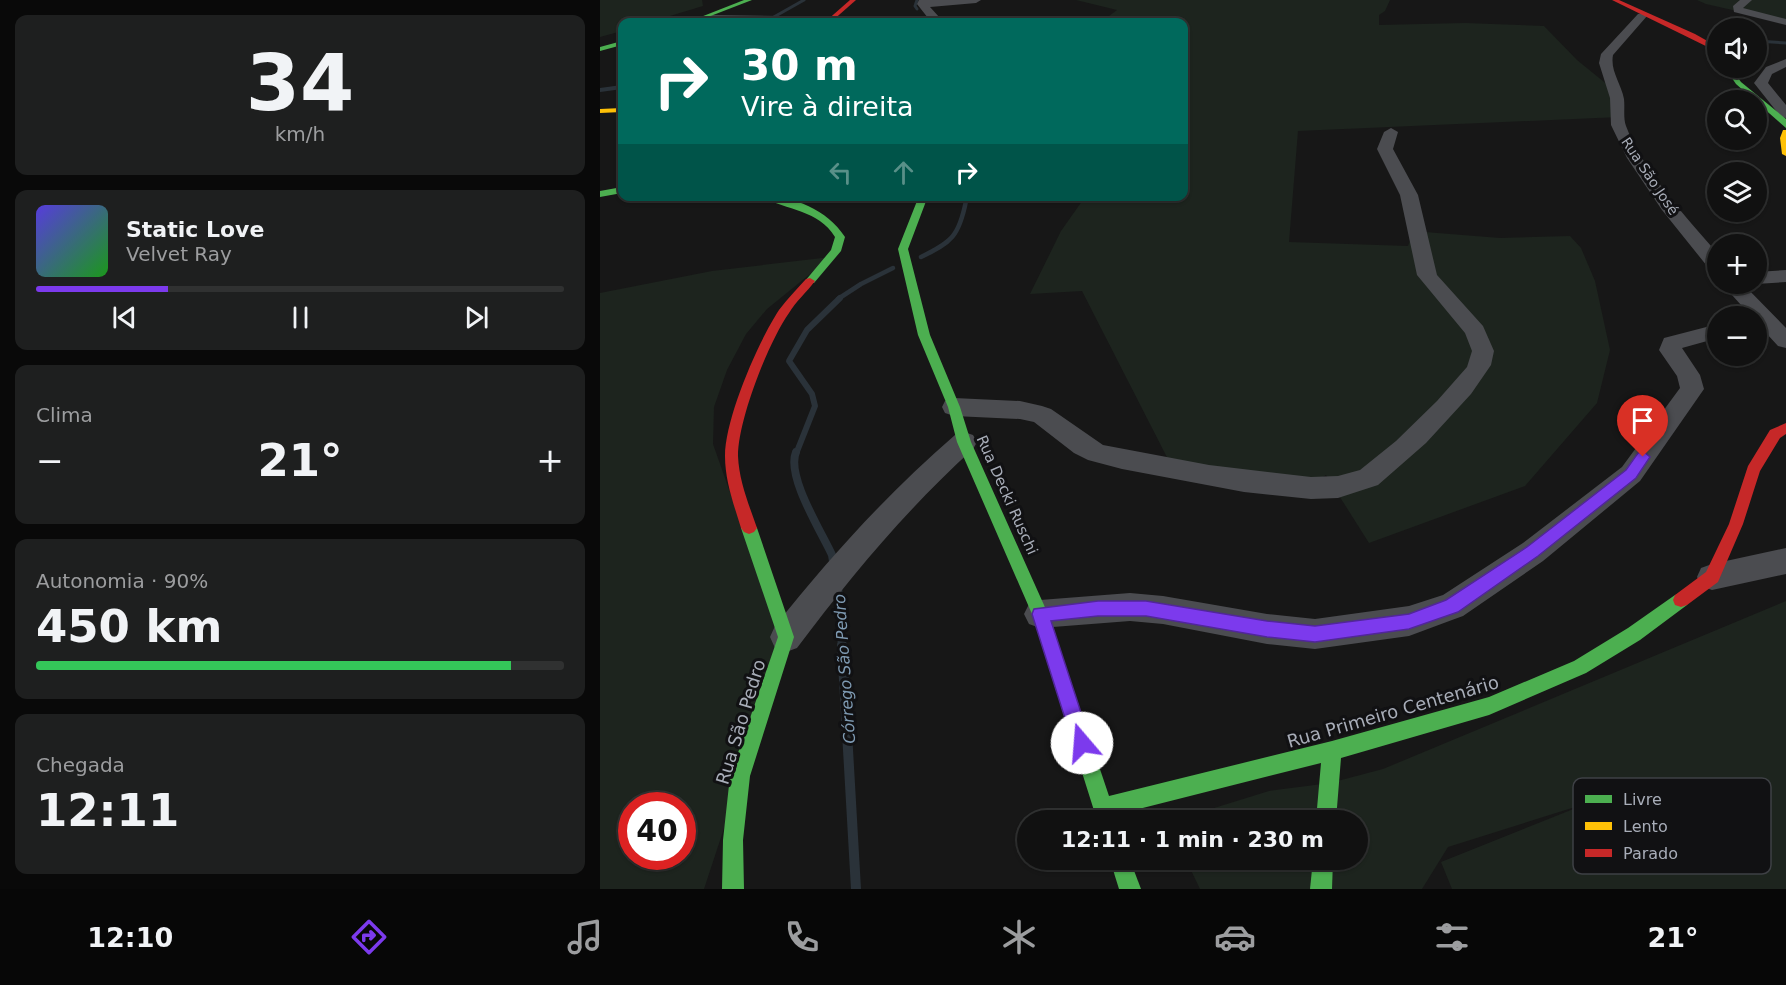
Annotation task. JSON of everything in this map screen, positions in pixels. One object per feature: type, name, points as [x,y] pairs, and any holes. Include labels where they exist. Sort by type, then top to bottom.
[{"type":"street","points":[[708,18],[749,0]]},
{"type":"street","points":[[833,18],[853,0]]},
{"type":"street","points":[[923,2],[976,0]]},
{"type":"street","points":[[1615,0],[1642,16],[1707,43]]},
{"type":"street","points":[[1748,0],[1738,6],[1738,10],[1786,22]]},
{"type":"street","points":[[923,2],[934,18]]},
{"type":"street","name":"Rua São José","points":[[1642,16],[1607,54],[1605,63],[1617,98],[1618,125],[1635,158],[1671,210],[1707,254]]},
{"type":"street","points":[[600,49],[618,44]]},
{"type":"street","points":[[1786,63],[1770,69],[1763,76],[1761,83],[1786,122],[1784,138],[1786,154]]},
{"type":"street","points":[[1735,78],[1786,122]]},
{"type":"street","points":[[600,111],[618,110]]},
{"type":"street","points":[[954,407],[1020,410],[1042,415],[1083,446],[1097,453],[1122,459],[1300,488],[1344,487],[1362,482],[1379,471],[1442,411],[1467,383],[1483,360],[1484,350],[1477,335],[1427,275],[1409,195],[1384,149],[1391,132]]},
{"type":"street","points":[[600,194],[618,191]]},
{"type":"street","points":[[779,201],[827,221],[839,235],[840,242],[836,251],[782,314],[766,345],[740,416],[732,448],[734,471],[742,506],[786,637]]},
{"type":"street","name":"Rua Decki Ruschi","points":[[922,201],[903,249],[924,335],[954,407],[964,441],[1040,614],[1104,810]]},
{"type":"street","points":[[1767,277],[1786,276]]},
{"type":"street","points":[[1740,294],[1750,306]]},
{"type":"street","points":[[1767,325],[1786,341]]},
{"type":"street","points":[[1040,614],[1130,607],[1163,610],[1267,629],[1315,634],[1409,621],[1452,606],[1533,552],[1631,474],[1692,389],[1688,375],[1670,350],[1672,342],[1707,334]]},
{"type":"street","name":"Rua Primeiro Centenário","points":[[1119,810],[1489,706],[1580,667],[1634,634],[1712,577],[1736,524],[1752,470],[1775,434],[1786,428]]},
{"type":"street","points":[[786,637],[822,589],[883,518],[923,477],[964,441]]},
{"type":"street","points":[[1712,577],[1786,561]]},
{"type":"street","name":"Rua São Pedro","points":[[733,889],[733,840],[740,776],[786,637]]},
{"type":"street","points":[[1327,810],[1332,751]]},
{"type":"street","points":[[719,889],[733,840]]},
{"type":"street","points":[[1123,870],[1130,889]]},
{"type":"street","points":[[1321,889],[1322,870]]},
{"type":"shaded area","points":[[600,0],[702,0],[703,6],[663,18],[618,18],[618,32],[600,37]]},
{"type":"shaded area","points":[[1076,0],[1390,0],[1385,11],[1379,15],[1379,25],[1465,23],[1544,26],[1577,60],[1609,86],[1619,117],[1298,131],[1289,242],[1408,246],[1412,235],[1425,232],[1500,238],[1570,236],[1581,248],[1595,281],[1610,350],[1597,403],[1525,486],[1369,543],[1326,475],[1299,492],[1174,471],[1082,291],[1030,294],[1061,231],[1082,201],[1188,201],[1188,18],[1106,18],[1117,10]]},
{"type":"shaded area","points":[[1697,0],[1786,0],[1786,22],[1706,4]]},
{"type":"shaded area","points":[[831,257],[767,309],[746,334],[727,370],[714,407],[713,444],[784,646],[704,889],[600,889],[600,293],[712,271]]},
{"type":"shaded area","points":[[1786,601],[1786,889],[1452,889],[1441,862],[1573,809],[1573,874],[1771,874],[1771,778],[1573,778],[1573,808],[1448,847],[1422,889],[1200,889],[1191,870],[1368,870],[1368,810],[1208,810],[1269,791],[1330,783],[1383,769]]},
{"type":"waterway","points":[[772,18],[804,0]]},
{"type":"waterway","name":"Córrego São Pedro","points":[[917,0],[915,6],[917,9]]},
{"type":"waterway","points":[[1767,42],[1786,43]]},
{"type":"waterway","points":[[600,90],[618,88]]},
{"type":"waterway","name":"Córrego São Pedro","points":[[921,257],[940,247],[952,237],[957,230],[966,201]]},
{"type":"waterway","name":"Córrego São Pedro","points":[[838,299],[893,268]]},
{"type":"waterway","name":"Córrego São Pedro","points":[[796,454],[815,406],[812,394],[789,361],[807,330],[840,298]]},
{"type":"waterway","name":"Córrego São Pedro","points":[[796,452],[794,462],[800,489],[832,555],[834,567]]},
{"type":"waterway","name":"Córrego São Pedro","points":[[838,586],[842,647]]},
{"type":"waterway","name":"Córrego São Pedro","points":[[842,645],[856,889]]},
{"type":"traffic: fast","points":[[702,18],[749,0]]},
{"type":"traffic: fast","points":[[600,49],[618,44]]},
{"type":"traffic: fast","points":[[1735,78],[1784,121],[1786,126]]},
{"type":"traffic: fast","points":[[600,194],[618,191]]},
{"type":"traffic: fast","points":[[781,201],[818,215],[827,221],[840,237],[836,251],[810,281]]},
{"type":"traffic: fast","points":[[922,201],[903,249],[924,335],[954,407],[964,442],[1040,614],[1104,810]]},
{"type":"traffic: fast","points":[[733,889],[733,840],[740,776],[786,637],[749,528]]},
{"type":"traffic: fast","points":[[1102,808],[1332,751],[1489,706],[1580,667],[1634,634],[1681,600]]},
{"type":"traffic: fast","points":[[1327,810],[1332,751]]},
{"type":"traffic: fast","points":[[1123,870],[1130,889]]},
{"type":"traffic: fast","points":[[1321,889],[1322,870]]},
{"type":"traffic: slow","points":[[600,111],[618,110]]},
{"type":"traffic: slow","points":[[1786,132],[1784,138],[1786,154]]},
{"type":"traffic: jam","points":[[833,18],[853,0]]},
{"type":"traffic: jam","points":[[1615,0],[1707,43]]},
{"type":"traffic: jam","points":[[749,528],[732,467],[732,447],[739,417],[776,324],[810,281]]},
{"type":"traffic: jam","points":[[1681,600],[1712,577],[1736,524],[1753,470],[1775,434],[1786,428]]},
{"type":"route","points":[[1082,743],[1040,614],[1130,607],[1146,608],[1267,629],[1315,634],[1365,629],[1409,621],[1452,606],[1533,552],[1631,474],[1643,457]]}]
